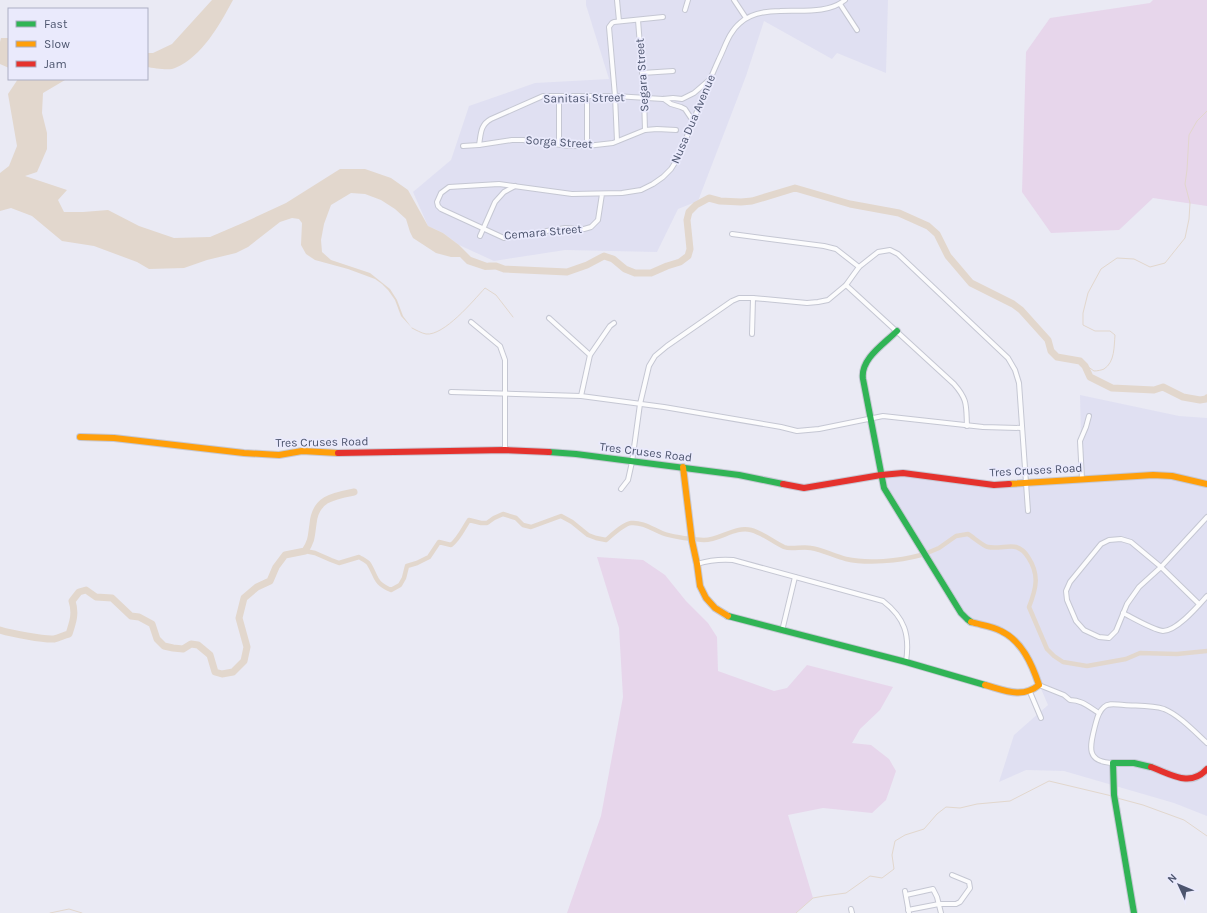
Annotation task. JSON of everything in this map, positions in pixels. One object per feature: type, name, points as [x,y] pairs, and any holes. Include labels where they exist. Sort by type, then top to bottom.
[{"type":"street","points":[[617,0],[619,21]]},
{"type":"street","points":[[685,10],[688,0]]},
{"type":"street","points":[[734,0],[746,18]]},
{"type":"street","name":"Nusa Dua Avenue","points":[[515,186],[572,194],[602,194],[640,190],[653,184],[671,169],[678,158],[709,81],[732,32],[746,18],[770,11],[826,10],[840,4],[845,0]]},
{"type":"street","points":[[840,4],[858,30]]},
{"type":"street","points":[[617,141],[610,25],[619,21],[664,17]]},
{"type":"street","name":"Segara Street","points":[[638,20],[645,130]]},
{"type":"street","points":[[642,73],[673,71]]},
{"type":"street","points":[[681,107],[682,99],[694,93],[709,81]]},
{"type":"street","name":"Sanitasi Street","points":[[480,145],[482,128],[486,122],[543,96],[615,96],[682,99]]},
{"type":"street","points":[[559,96],[559,144]]},
{"type":"street","points":[[587,146],[588,97]]},
{"type":"street","name":"Sanitasi Street","points":[[663,99],[671,104],[685,109],[693,121]]},
{"type":"street","name":"Sorga Street","points":[[463,146],[512,140],[587,146],[614,143],[645,130],[657,128],[676,130]]},
{"type":"street","name":"Cemara Street","points":[[515,186],[499,184],[449,187],[440,192],[437,202],[441,209],[504,238],[564,228],[584,229],[591,227],[595,224],[599,215],[602,194]]},
{"type":"street","points":[[480,236],[495,202],[504,192],[515,186]]},
{"type":"street","points":[[732,234],[824,246],[836,249],[859,267]]},
{"type":"street","points":[[621,489],[628,480],[640,404],[649,366],[655,356],[666,346],[732,301],[739,298],[807,303],[828,300],[846,285],[859,267],[878,252],[890,250],[898,254],[1008,358],[1015,370],[1019,383],[1028,511]]},
{"type":"street","points":[[846,285],[962,393],[966,400],[967,426]]},
{"type":"street","points":[[752,334],[753,298]]},
{"type":"street","points":[[549,318],[590,355]]},
{"type":"street","points":[[470,322],[500,346],[505,360],[505,450]]},
{"type":"street","points":[[581,396],[590,355],[610,326],[614,323]]},
{"type":"street","points":[[897,331],[863,367],[863,381],[884,488],[961,613],[968,620],[1000,630],[1012,637],[1022,649],[1030,663],[1039,685],[1064,695],[1070,700],[1083,702],[1099,713]]},
{"type":"street","points":[[451,392],[581,396],[672,408],[797,431],[819,429],[883,416],[930,420],[967,426],[1022,428]]},
{"type":"street","points":[[1082,479],[1080,441],[1089,416]]},
{"type":"street","name":"Tres Cruses Road","points":[[80,438],[114,438],[244,453],[279,455],[302,451],[421,452],[505,450],[576,454],[739,475],[774,484],[804,488],[881,475],[903,473],[994,485],[1153,475],[1172,476],[1207,484]]},
{"type":"street","points":[[683,467],[691,538],[700,586],[706,598],[715,608],[725,615],[906,662],[1010,692],[1030,692],[1039,685]]},
{"type":"street","points":[[1199,604],[1161,567],[1131,542],[1121,539],[1109,540],[1101,544],[1070,582],[1066,592],[1067,600],[1076,621],[1084,630],[1100,637],[1109,638],[1116,631],[1127,604],[1139,587],[1161,567],[1207,517]]},
{"type":"street","points":[[697,564],[710,560],[733,560],[883,601],[892,608],[907,633],[908,650],[906,662]]},
{"type":"street","points":[[782,631],[795,577]]},
{"type":"street","points":[[1123,613],[1158,630],[1165,631],[1178,625],[1207,596]]},
{"type":"street","points":[[1030,692],[1041,718]]},
{"type":"street","points":[[1207,743],[1176,716],[1163,709],[1146,706],[1109,704],[1099,713],[1090,746],[1095,757],[1101,761],[1129,762],[1146,765],[1177,778],[1190,779],[1199,776],[1207,769]]},
{"type":"street","points":[[1113,762],[1114,795],[1134,913]]},
{"type":"street","points":[[941,913],[939,904],[937,895],[932,889],[905,893],[908,912],[939,904],[956,904],[960,902],[970,888],[969,882],[952,875]]},
{"type":"shaded area","points":[[212,0],[233,0],[216,29],[194,56],[185,63],[173,69],[148,67],[148,53],[153,53],[172,44]]},
{"type":"shaded area","points":[[586,0],[888,0],[886,73],[837,53],[832,59],[764,21],[746,76],[698,201],[678,209],[657,252],[565,250],[494,261],[459,245],[443,233],[428,226],[413,192],[451,160],[469,106],[535,83],[609,79],[586,5]]},
{"type":"shaded area","points":[[1153,0],[1207,0],[1207,206],[1153,198],[1119,230],[1051,233],[1022,192],[1026,52],[1050,18],[1150,3]]},
{"type":"shaded area","points":[[1,38],[8,38],[8,68],[0,64]]},
{"type":"shaded area","points":[[17,80],[65,80],[43,93],[42,113],[47,133],[47,149],[37,172],[25,176],[67,190],[58,200],[64,212],[108,210],[139,226],[174,238],[210,237],[286,203],[340,169],[365,169],[391,178],[408,190],[428,226],[443,233],[459,245],[471,257],[504,269],[567,272],[519,272],[497,269],[485,270],[467,264],[460,257],[451,257],[436,253],[413,238],[406,219],[395,209],[381,200],[365,194],[351,193],[331,205],[324,224],[321,240],[322,252],[331,260],[370,273],[390,289],[397,300],[403,316],[412,328],[401,316],[395,300],[388,290],[375,279],[348,269],[315,260],[306,254],[301,245],[302,223],[299,219],[292,218],[280,222],[248,247],[236,253],[207,260],[184,268],[149,269],[137,262],[94,246],[62,241],[32,216],[11,208],[0,211],[0,173],[9,166],[17,146],[8,94]]},
{"type":"shaded area","points":[[1080,395],[1179,416],[1207,418],[1207,816],[1174,803],[1064,771],[1026,770],[999,782],[1014,735],[1048,705],[1030,663],[1012,637],[968,620],[884,488],[881,475],[903,473],[994,485],[1082,479]]},
{"type":"shaded area","points":[[597,557],[643,560],[665,575],[686,601],[708,623],[717,637],[718,671],[774,691],[787,688],[807,665],[893,687],[880,710],[860,729],[852,743],[871,745],[889,759],[896,771],[886,800],[872,813],[823,808],[788,815],[813,898],[796,913],[567,913],[601,816],[623,697],[619,628]]},
{"type":"waterway","points":[[1080,361],[1094,371],[1101,370],[1108,366],[1113,354],[1115,335],[1110,331],[1095,331],[1083,325],[1083,313],[1088,293],[1101,269],[1117,258],[1134,259],[1150,267],[1165,263],[1185,238],[1189,219],[1190,203],[1185,184],[1189,135],[1197,121],[1207,111]]},
{"type":"waterway","points":[[489,266],[496,266],[504,269],[567,272],[587,265],[604,256],[613,259],[625,269],[635,273],[651,273],[680,262],[688,256],[690,249],[687,220],[689,212],[696,205],[709,198],[720,201],[752,201],[795,188],[850,204],[899,213],[928,226],[937,234],[948,256],[971,283],[1013,304],[1021,310],[1048,340],[1051,351],[1057,357],[1080,361],[1085,366],[1090,377],[1112,388],[1154,390],[1163,387],[1183,397],[1200,400],[1207,398]]},
{"type":"waterway","points":[[412,328],[426,334],[433,333],[441,329],[458,317],[485,288],[496,295],[513,317]]},
{"type":"waterway","points":[[0,630],[49,639],[56,639],[69,634],[74,614],[72,601],[79,592],[86,590],[96,597],[112,598],[131,616],[139,617],[152,624],[157,639],[164,646],[183,649],[191,644],[198,645],[210,655],[215,672],[222,674],[233,672],[244,661],[247,647],[239,618],[244,598],[257,587],[270,581],[276,567],[285,555],[305,551],[311,538],[314,516],[321,504],[332,497],[354,492]]},
{"type":"waterway","points":[[305,551],[315,553],[339,563],[359,557],[369,564],[379,582],[391,590],[400,585],[404,578],[407,566],[429,557],[439,542],[451,545],[454,543],[469,520],[487,523],[503,514],[516,518],[523,525],[531,527],[561,516],[572,522],[588,535],[606,540],[625,525],[635,523],[672,536],[704,540],[716,538],[733,531],[745,529],[751,530],[760,533],[784,547],[811,548],[855,561],[884,561],[921,555]]},
{"type":"waterway","points":[[927,553],[939,548],[956,536],[968,534],[988,547],[1013,547],[1023,551],[1032,564],[1036,582],[1029,607],[1047,649],[1063,662],[1087,666],[1126,659],[1140,653],[1177,654],[1207,651]]},
{"type":"waterway","points":[[796,913],[813,898],[846,893],[870,876],[882,878],[894,869],[892,855],[895,841],[905,835],[924,829],[937,814],[946,807],[960,808],[977,804],[1010,801],[1049,781],[1112,796]]},
{"type":"waterway","points":[[1117,798],[1143,805],[1184,820],[1207,836]]},
{"type":"waterway","points":[[50,913],[69,909],[82,913]]},
{"type":"traffic: fast","points":[[897,331],[869,358],[863,372],[863,379],[884,488],[961,613],[971,622]]},
{"type":"traffic: fast","points":[[549,452],[576,454],[739,475],[783,484]]},
{"type":"traffic: fast","points":[[728,616],[906,662],[985,685]]},
{"type":"traffic: fast","points":[[1134,913],[1114,795],[1113,763],[1134,763],[1151,767]]},
{"type":"traffic: slow","points":[[80,437],[114,438],[244,453],[279,455],[302,451],[338,453]]},
{"type":"traffic: slow","points":[[683,467],[692,541],[700,586],[706,598],[715,608],[728,616]]},
{"type":"traffic: slow","points":[[1009,484],[1153,475],[1172,476],[1207,484]]},
{"type":"traffic: slow","points":[[971,622],[998,629],[1015,641],[1029,661],[1039,685],[1026,692],[1006,691],[985,685]]},
{"type":"traffic: jam","points":[[338,453],[505,450],[549,452]]},
{"type":"traffic: jam","points":[[783,484],[804,488],[881,475],[903,473],[994,485],[1009,484]]},
{"type":"traffic: jam","points":[[1151,767],[1173,776],[1187,779],[1201,775],[1207,769]]}]
